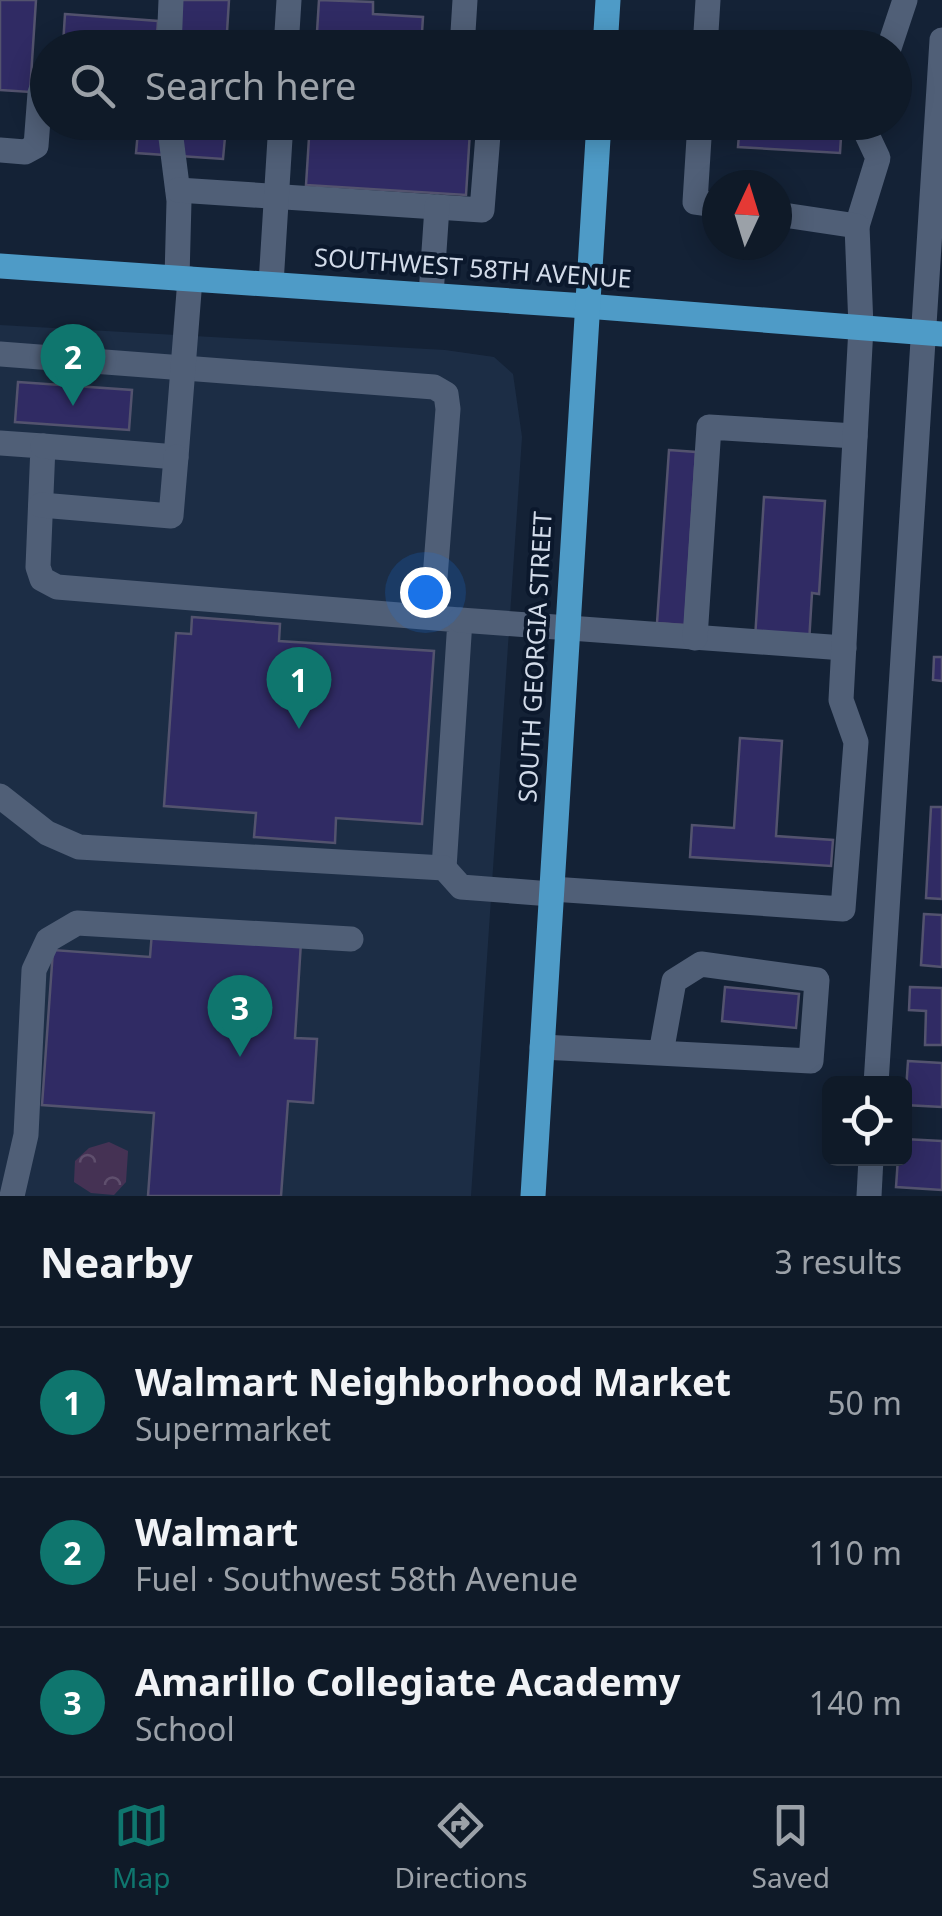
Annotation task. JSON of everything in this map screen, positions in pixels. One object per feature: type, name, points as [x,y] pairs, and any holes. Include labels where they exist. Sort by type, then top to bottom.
[{"type":"main road","points":[[606,30],[608,0]]},
{"type":"main road","name":"SOUTH GEORGIA STREET","points":[[533,1196],[599,140]]},
{"type":"main road","name":"SOUTHWEST 58TH AVENUE","points":[[0,266],[934,333]]},
{"type":"lane","points":[[170,30],[172,0]]},
{"type":"lane","points":[[287,30],[289,0]]},
{"type":"lane","points":[[463,30],[465,0]]},
{"type":"lane","points":[[706,30],[708,0]]},
{"type":"lane","points":[[895,30],[905,0]]},
{"type":"lane","points":[[877,1076],[934,333],[942,40]]},
{"type":"lane","points":[[0,150],[25,152],[36,146],[36,140]]},
{"type":"lane","points":[[41,505],[170,516],[183,368],[183,278],[171,140]]},
{"type":"lane","points":[[271,284],[280,140]]},
{"type":"lane","points":[[178,190],[482,210],[488,140]]},
{"type":"lane","points":[[699,140],[696,202],[702,203]]},
{"type":"lane","points":[[0,796],[47,832],[79,847],[444,868],[461,887],[843,909],[856,742],[841,700],[861,328],[857,226],[878,158],[870,140]]},
{"type":"lane","points":[[431,295],[437,207]]},
{"type":"lane","points":[[792,216],[857,226]]},
{"type":"lane","points":[[0,354],[434,387],[446,394],[432,617]]},
{"type":"lane","points":[[695,638],[709,427],[855,436]]},
{"type":"lane","points":[[0,442],[176,457]]},
{"type":"lane","points":[[44,446],[38,566],[42,579],[57,587],[844,648]]},
{"type":"lane","points":[[444,868],[460,620]]},
{"type":"lane","points":[[12,1196],[26,1135],[34,970],[48,940],[77,923],[351,939]]},
{"type":"lane","points":[[542,1047],[811,1061],[817,980],[701,964],[674,982],[661,1053]]},
{"type":"lane","points":[[869,1196],[871,1166]]},
{"type":"shaded area","points":[[0,325],[445,350],[494,357],[513,374],[522,437],[471,1196],[0,1196]]},
{"type":"green space","points":[[109,1142],[128,1151],[126,1182],[114,1195],[91,1193],[74,1182],[75,1161],[89,1148]]},
{"type":"building","points":[[0,0],[36,0],[34,30],[30,30],[30,92],[0,90]]},
{"type":"building","points":[[181,0],[229,0],[227,30],[179,30]]},
{"type":"building","points":[[319,0],[373,2],[373,14],[423,17],[422,30],[317,30]]},
{"type":"building","points":[[65,14],[158,21],[157,30],[64,30]]},
{"type":"building","points":[[137,140],[225,140],[223,159],[136,153]]},
{"type":"building","points":[[309,140],[469,140],[466,195],[306,185]]},
{"type":"building","points":[[739,140],[841,140],[840,153],[738,147]]},
{"type":"building","points":[[18,382],[132,390],[129,430],[15,422]]},
{"type":"building","points":[[669,450],[696,452],[685,625],[657,623]]},
{"type":"building","points":[[764,497],[825,501],[819,594],[812,593],[809,643],[755,639]]},
{"type":"building","points":[[192,617],[280,624],[279,641],[434,651],[422,824],[336,818],[335,843],[254,837],[256,813],[164,806],[176,633],[191,634]]},
{"type":"building","points":[[934,657],[942,657],[942,681],[933,680]]},
{"type":"building","points":[[740,738],[782,741],[776,836],[833,840],[831,866],[690,857],[692,825],[734,828]]},
{"type":"building","points":[[931,807],[942,807],[942,899],[926,898]]},
{"type":"building","points":[[924,914],[942,915],[942,967],[921,965]]},
{"type":"building","points":[[152,932],[301,942],[295,1038],[317,1039],[313,1103],[288,1101],[281,1196],[148,1196],[154,1113],[42,1105],[53,950],[150,957]]},
{"type":"building","points":[[725,987],[799,994],[796,1028],[722,1021]]},
{"type":"building","points":[[910,987],[942,988],[942,1045],[925,1045],[926,1011],[909,1010]]},
{"type":"building","points":[[908,1061],[942,1063],[942,1107],[912,1105],[912,1076],[907,1076]]},
{"type":"building","points":[[912,1139],[942,1141],[942,1190],[896,1187],[897,1166],[912,1166]]},
{"type":"place","name":"Walmart","points":[[73,406]]},
{"type":"place","name":"Walmart Neighborhood Market","points":[[299,729]]},
{"type":"place","name":"Amarillo Collegiate Academy","points":[[240,1057]]}]
